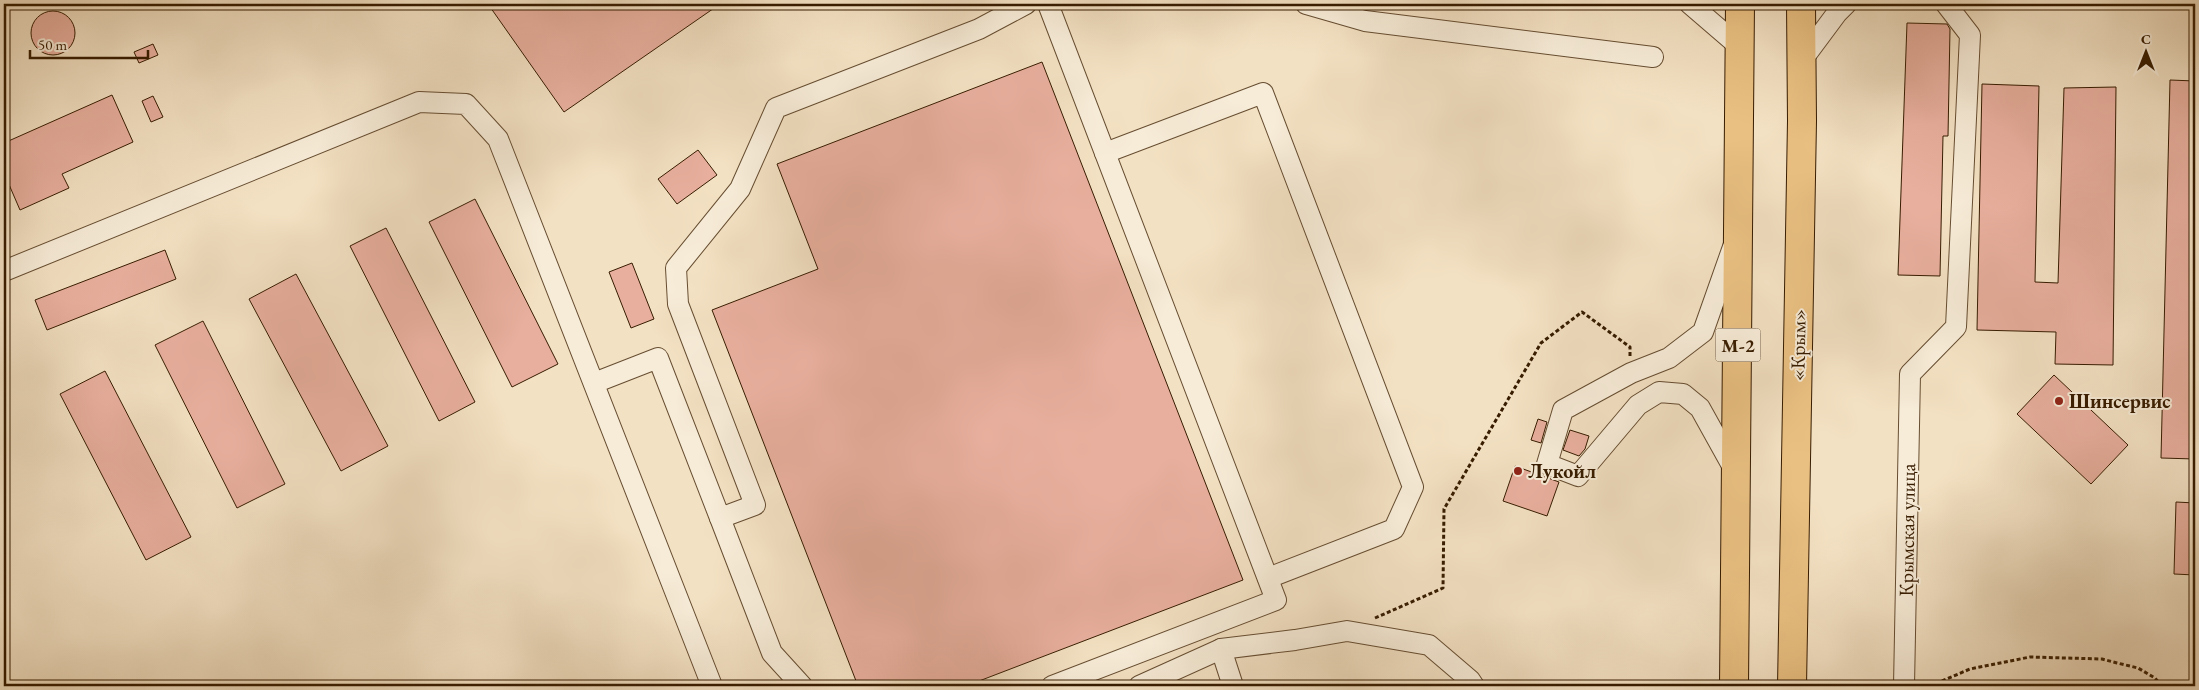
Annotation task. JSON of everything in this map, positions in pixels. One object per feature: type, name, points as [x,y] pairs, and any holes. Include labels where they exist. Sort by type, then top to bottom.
[{"type":"highway","name":"М-2","points":[[1734,686],[1740,4]]},
{"type":"highway","name":"«Крым»","points":[[1792,686],[1802,121],[1801,4]]},
{"type":"street","points":[[720,518],[755,505],[678,304],[676,268],[740,189],[776,108],[979,29],[1026,4]]},
{"type":"street","points":[[1306,4],[1365,21],[1653,57]]},
{"type":"street","points":[[1690,4],[1740,47]]},
{"type":"street","points":[[1808,52],[1846,4]]},
{"type":"street","name":"Крымская улица","points":[[1904,686],[1910,374],[1956,326],[1970,35],[1946,4]]},
{"type":"street","points":[[1052,686],[1276,600],[1105,153],[1055,7]]},
{"type":"street","points":[[1105,153],[1263,93],[1414,486],[1394,530],[1268,578]]},
{"type":"street","points":[[4,271],[419,102],[466,104],[498,139],[712,686]]},
{"type":"street","points":[[1736,474],[1700,408],[1683,394],[1659,392],[1638,405],[1578,476],[1548,464],[1563,410],[1631,373],[1669,358],[1703,332],[1739,231]]},
{"type":"street","points":[[594,383],[658,358],[772,652],[802,686]]},
{"type":"street","points":[[1140,686],[1221,649],[1295,640],[1347,631],[1429,646],[1470,680],[1474,686]]},
{"type":"street","points":[[1221,649],[1233,686]]},
{"type":"path","points":[[1347,631],[1443,588],[1444,509],[1541,342],[1582,312],[1630,347],[1631,373]]},
{"type":"path","points":[[1930,686],[1970,669],[2030,657],[2110,661],[2138,668],[2155,678],[2162,686]]},
{"type":"building","points":[[488,4],[720,4],[564,112]]},
{"type":"building","points":[[57,11],[69,17],[74,24],[74,42],[69,49],[62,54],[49,55],[41,52],[34,45],[31,29],[34,21],[41,14]]},
{"type":"building","points":[[1907,23],[1947,24],[1950,29],[1948,136],[1943,136],[1940,276],[1898,275]]},
{"type":"building","points":[[153,44],[158,55],[139,63],[134,52]]},
{"type":"building","points":[[1042,62],[1243,580],[966,686],[858,686],[712,310],[818,269],[777,164]]},
{"type":"building","points":[[2170,80],[2195,81],[2195,459],[2161,458]]},
{"type":"building","points":[[1982,84],[2039,86],[2035,282],[2058,283],[2064,88],[2116,87],[2113,365],[2055,364],[2056,332],[1977,330]]},
{"type":"building","points":[[112,95],[133,142],[62,174],[69,188],[20,210],[4,173],[4,143]]},
{"type":"building","points":[[153,96],[163,117],[151,122],[142,101]]},
{"type":"building","points":[[698,150],[717,175],[677,204],[658,179]]},
{"type":"building","points":[[475,199],[558,364],[512,387],[429,222]]},
{"type":"building","points":[[386,228],[475,402],[439,421],[350,246]]},
{"type":"building","points":[[165,250],[176,279],[47,330],[35,300]]},
{"type":"building","points":[[632,263],[654,319],[631,328],[609,272]]},
{"type":"building","points":[[296,274],[388,446],[341,471],[249,299]]},
{"type":"building","points":[[203,321],[285,484],[237,508],[155,345]]},
{"type":"building","points":[[105,371],[191,537],[146,560],[60,394]]},
{"type":"building","points":[[2054,375],[2128,445],[2091,484],[2017,414]]},
{"type":"building","points":[[1538,419],[1547,422],[1541,443],[1531,440]]},
{"type":"building","points":[[1570,430],[1589,436],[1585,449],[1579,456],[1563,450]]},
{"type":"building","points":[[1515,466],[1559,482],[1547,516],[1503,501]]},
{"type":"building","points":[[2176,502],[2195,503],[2195,575],[2174,574]]},
{"type":"place","name":"Шинсервис","points":[[2059,401]]},
{"type":"place","name":"Лукойл","points":[[1518,471]]}]
